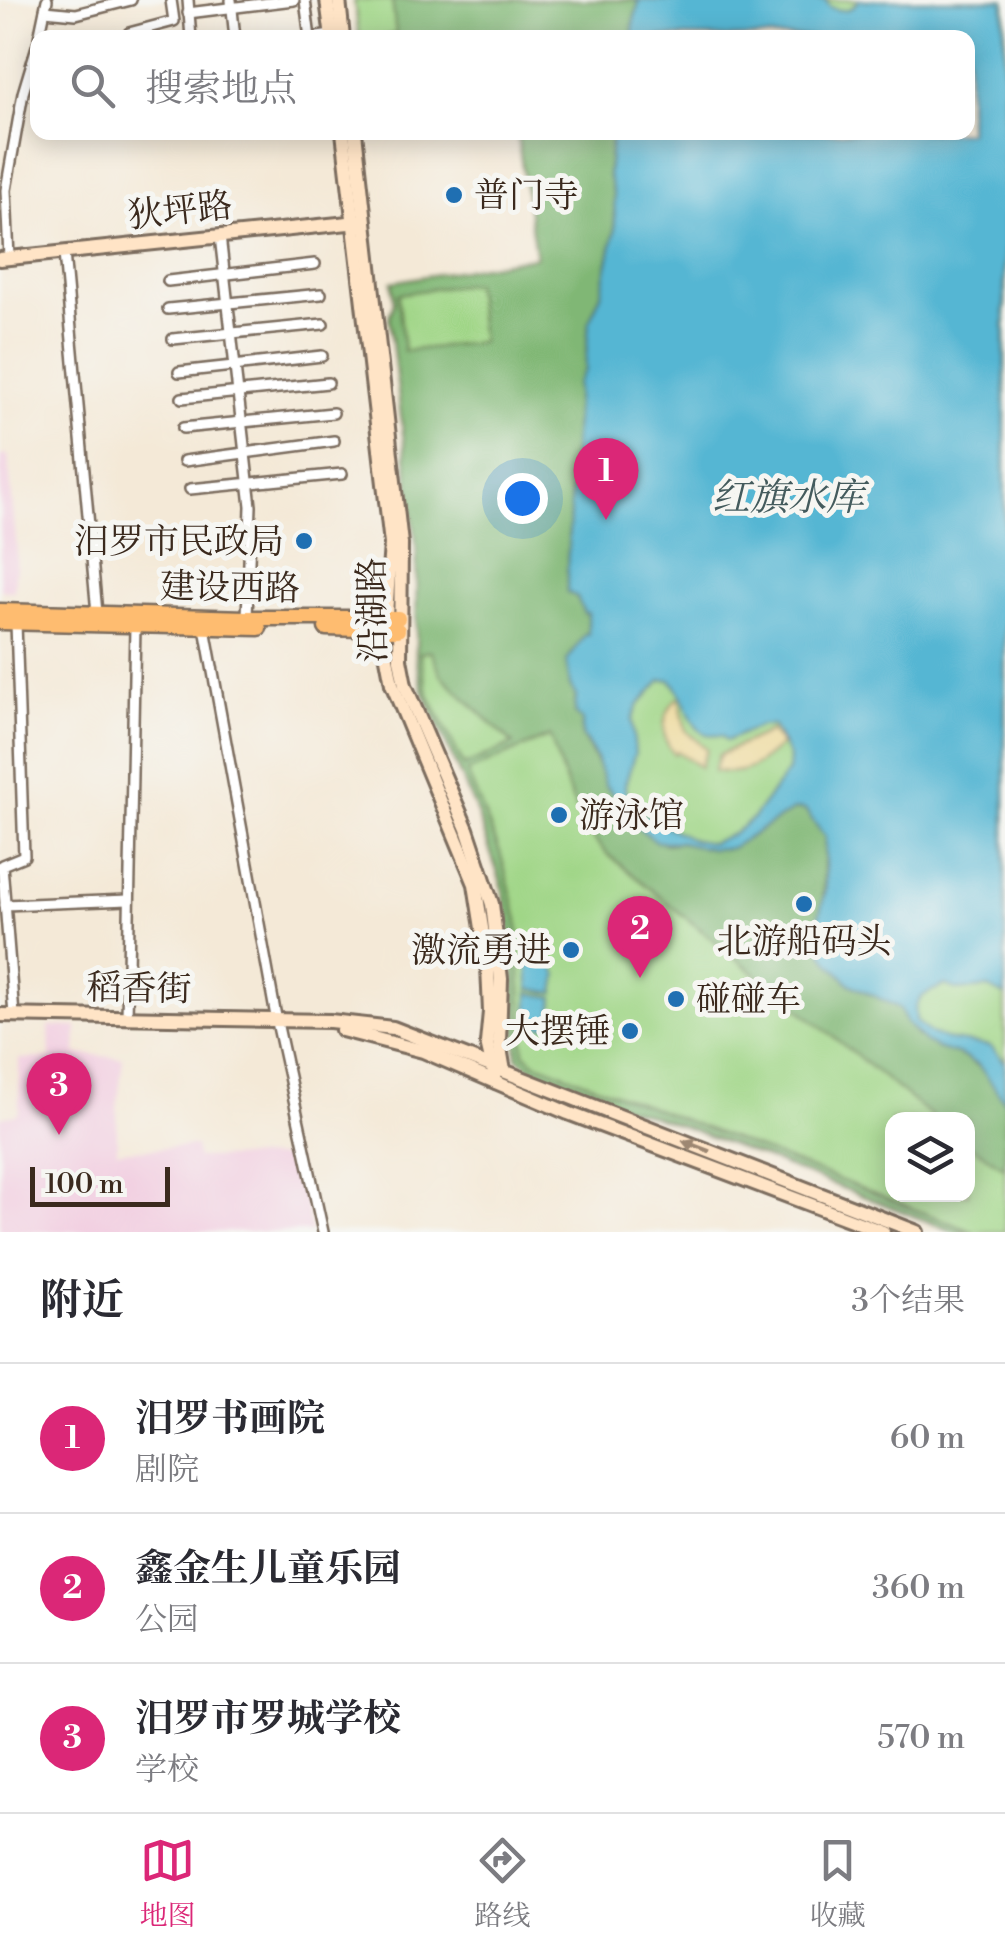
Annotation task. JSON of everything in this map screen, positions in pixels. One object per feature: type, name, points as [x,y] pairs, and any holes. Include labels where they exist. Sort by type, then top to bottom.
[{"type":"main road","points":[[328,0],[334,30]]},
{"type":"main road","points":[[337,30],[339,0]]},
{"type":"main road","name":"沿湖路","points":[[345,140],[360,222],[401,544],[391,623],[398,685],[475,884],[488,966],[488,1043],[497,1073]]},
{"type":"main road","name":"沿湖路","points":[[355,140],[360,222]]},
{"type":"main road","name":"狄坪路","points":[[4,258],[360,222]]},
{"type":"main road","name":"建设西路","points":[[0,610],[391,623]]},
{"type":"main road","name":"建设西路","points":[[8,623],[205,628],[391,623]]},
{"type":"main road","name":"沿湖路","points":[[398,685],[467,829],[492,904],[499,944],[502,1014],[497,1073]]},
{"type":"main road","points":[[5,1017],[308,1027],[363,1034],[497,1073]]},
{"type":"main road","name":"稻香街","points":[[5,1017],[278,1025]]},
{"type":"main road","points":[[278,1025],[330,1021],[393,1028],[458,1052],[568,1113],[877,1227],[917,1232]]},
{"type":"main road","points":[[458,1052],[476,1050],[488,1043]]},
{"type":"street","points":[[46,6],[76,14],[131,0]]},
{"type":"street","points":[[137,30],[174,21],[170,0]]},
{"type":"street","points":[[188,0],[190,30]]},
{"type":"street","points":[[188,13],[231,4],[294,0]]},
{"type":"street","points":[[305,0],[309,30]]},
{"type":"street","points":[[231,4],[234,30]]},
{"type":"street","points":[[4,258],[6,190],[23,93],[30,75]]},
{"type":"street","points":[[220,236],[252,506],[247,618]]},
{"type":"street","points":[[64,253],[97,613]]},
{"type":"street","points":[[168,281],[315,264]]},
{"type":"street","points":[[168,309],[321,294]]},
{"type":"street","points":[[173,339],[323,324]]},
{"type":"street","points":[[178,372],[322,356]]},
{"type":"street","points":[[182,398],[328,382]]},
{"type":"street","points":[[183,428],[333,412]]},
{"type":"street","points":[[184,461],[334,441]]},
{"type":"street","points":[[190,489],[342,474]]},
{"type":"street","points":[[5,1017],[2,866],[24,856],[8,623]]},
{"type":"street","points":[[127,1018],[135,627]]},
{"type":"street","points":[[205,628],[278,1025],[324,1232]]},
{"type":"street","points":[[5,905],[128,900]]},
{"type":"shaded area","points":[[8,455],[17,551],[14,591],[0,590],[0,456]]},
{"type":"shaded area","points":[[49,1026],[77,1027],[76,1054],[123,1058],[117,1151],[195,1146],[197,1158],[295,1157],[311,1232],[0,1232],[0,1117],[19,1111],[19,1059],[50,1058]]},
{"type":"green space","points":[[354,0],[1005,0],[1005,1232],[955,1232],[592,1095],[533,1070],[517,1057],[513,945],[502,885],[476,810],[424,694],[416,660],[417,550],[389,317],[394,302],[392,282],[536,257],[518,140],[975,140],[975,30],[358,30]]},
{"type":"green space","points":[[392,0],[639,1],[633,30],[396,30]]},
{"type":"green space","points":[[518,140],[611,140],[608,174],[614,196],[615,231],[601,294],[589,322],[585,370],[577,383],[567,568],[567,592],[577,597],[584,613],[588,613],[588,635],[569,658],[575,713],[582,720],[582,736],[615,796],[620,814],[651,838],[666,844],[731,848],[795,809],[805,810],[825,836],[823,902],[837,970],[850,984],[899,1008],[917,1036],[985,1071],[1005,1102],[1005,1168],[975,1149],[975,1112],[926,1112],[606,853],[586,828],[550,736],[467,772],[500,852],[518,920],[524,1053],[534,1062],[885,1198],[885,1202],[896,1202],[974,1232],[955,1232],[685,1127],[572,1088],[517,1057],[513,945],[502,885],[476,810],[424,694],[416,660],[417,550],[389,317],[394,302],[392,282],[536,257]],"holes":[[[474,283],[481,342],[404,351],[398,294]],[[431,651],[441,675],[513,744],[464,766],[428,693],[420,653]]]},
{"type":"sand","points":[[676,699],[686,731],[707,749],[700,767],[677,751],[674,754],[666,740],[665,719]]},
{"type":"sand","points":[[771,731],[781,745],[758,764],[743,771],[714,771],[719,755]]},
{"type":"water","name":"红旗水库","points":[[634,0],[825,0],[830,7],[843,10],[859,0],[1004,0],[1005,996],[989,988],[956,990],[946,985],[924,995],[915,1010],[916,1021],[931,1034],[990,1046],[1005,1062],[1005,1102],[979,1066],[925,1042],[907,1024],[899,1008],[850,984],[829,962],[819,947],[815,930],[825,893],[825,837],[805,810],[795,809],[731,848],[711,849],[681,842],[657,842],[620,814],[615,796],[605,786],[596,758],[582,735],[567,661],[588,634],[588,613],[584,613],[577,597],[567,592],[567,568],[577,383],[585,370],[589,322],[601,294],[615,231],[614,196],[608,174],[611,140],[975,140],[975,30],[633,30],[639,2]],"holes":[[[661,680],[671,680],[695,724],[704,733],[722,736],[726,741],[760,726],[773,726],[789,757],[788,771],[753,818],[733,834],[711,843],[694,840],[634,810],[626,799],[625,785],[635,753],[632,720],[638,706]]]},
{"type":"water","points":[[539,938],[558,975],[555,993],[529,989],[528,942]]},
{"type":"water","points":[[529,993],[554,997],[551,1025],[541,1027],[528,1019]]},
{"type":"place","name":"普门寺","points":[[454,195]]},
{"type":"place","name":"汨罗书画院","points":[[606,520]]},
{"type":"place","name":"汨罗市民政局","points":[[304,541]]},
{"type":"place","name":"游泳馆","points":[[559,815]]},
{"type":"place","name":"北游船码头","points":[[804,904]]},
{"type":"place","name":"激流勇进","points":[[571,950]]},
{"type":"place","name":"鑫金生儿童乐园","points":[[640,978]]},
{"type":"place","name":"碰碰车","points":[[676,999]]},
{"type":"place","name":"大摆锤","points":[[630,1031]]},
{"type":"place","name":"汨罗市罗城学校","points":[[59,1135]]}]
